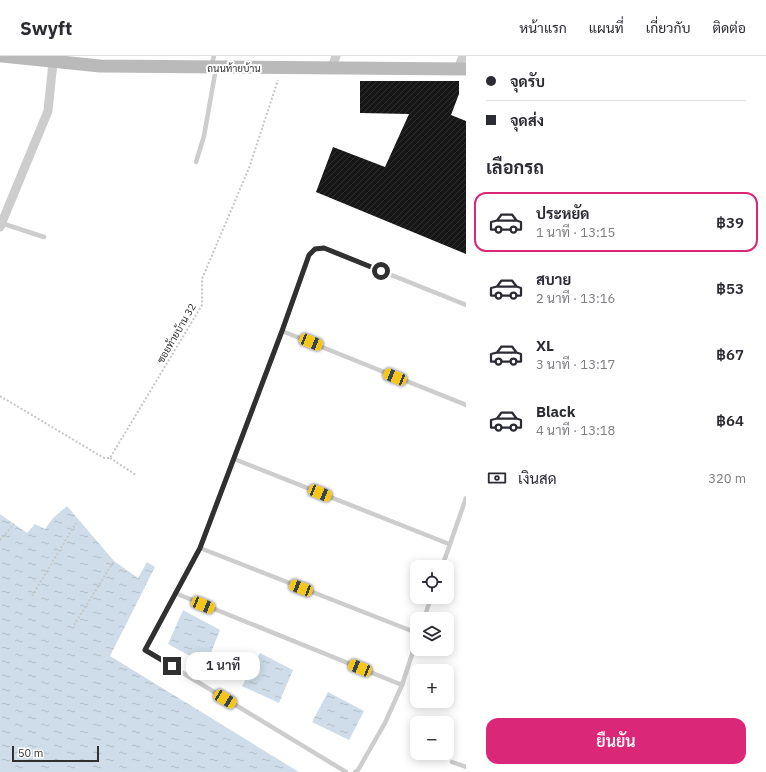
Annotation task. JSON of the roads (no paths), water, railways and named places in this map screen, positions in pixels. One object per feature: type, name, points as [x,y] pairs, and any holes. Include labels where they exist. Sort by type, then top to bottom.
[{"type":"street","name":"ถนนท้ายบ้าน","points":[[2,56],[54,62],[102,61],[213,64],[334,62],[462,69]]},
{"type":"street","points":[[462,69],[463,56]]},
{"type":"street","points":[[1,225],[48,111],[54,62]]},
{"type":"lane","points":[[196,162],[204,136],[213,64]]},
{"type":"lane","points":[[1,225],[44,237]]},
{"type":"lane","points":[[346,772],[145,650],[200,548],[309,255],[315,249],[324,248],[466,306]]},
{"type":"lane","points":[[282,331],[466,405]]},
{"type":"lane","points":[[234,459],[450,544]]},
{"type":"lane","points":[[444,560],[466,498]]},
{"type":"lane","points":[[200,548],[410,630]]},
{"type":"lane","points":[[175,593],[402,685]]},
{"type":"lane","points":[[355,772],[358,770],[385,723],[402,685],[411,656]]},
{"type":"lane","points":[[452,762],[466,767]]},
{"type":"water","points":[[67,506],[114,561],[138,578],[147,562],[155,567],[110,656],[299,772],[0,772],[0,514],[27,533],[35,524],[45,529],[53,518]]},
{"type":"water","points":[[183,610],[220,630],[206,665],[168,644]]},
{"type":"water","points":[[260,653],[293,670],[279,703],[242,686]]},
{"type":"water","points":[[328,692],[364,711],[349,740],[312,722]]}]
